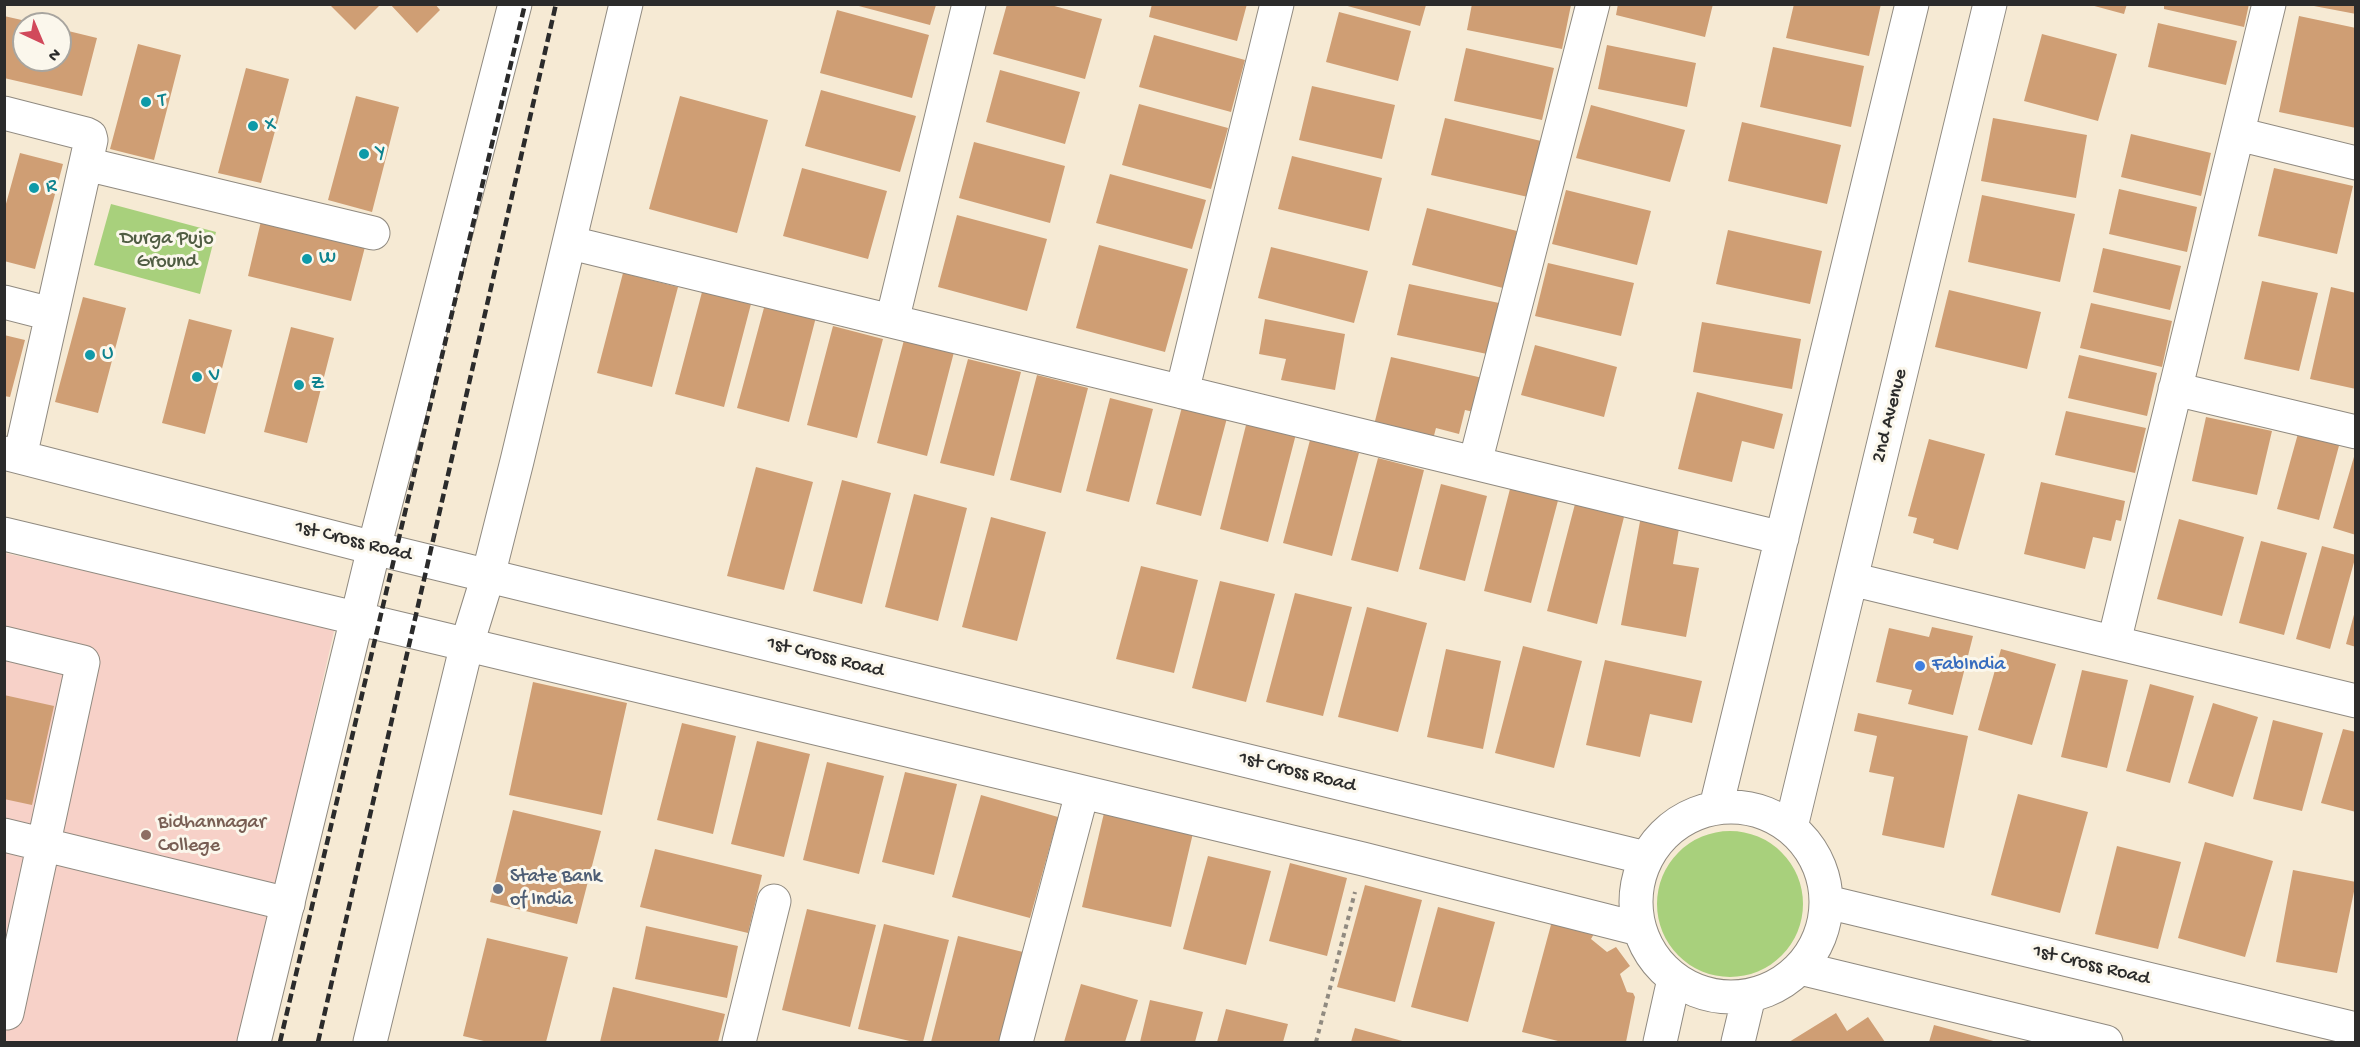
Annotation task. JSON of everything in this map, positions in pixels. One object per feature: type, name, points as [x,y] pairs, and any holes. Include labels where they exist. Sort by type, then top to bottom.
[{"type":"street","points":[[254,1042],[374,548],[515,4]]},
{"type":"street","points":[[370,1042],[467,644],[488,576],[571,243],[626,4]]},
{"type":"street","points":[[892,321],[969,4]]},
{"type":"street","points":[[1182,392],[1277,4]]},
{"type":"street","points":[[1475,463],[1593,4]]},
{"type":"street","points":[[1716,807],[1912,4]]},
{"type":"street","name":"2nd Avenue","points":[[1791,827],[1990,4]]},
{"type":"street","points":[[2114,642],[2269,4]]},
{"type":"street","points":[[4,113],[90,136],[86,164],[51,314],[12,455]]},
{"type":"street","points":[[2238,134],[2355,163]]},
{"type":"street","points":[[86,164],[373,233]]},
{"type":"street","points":[[571,243],[1782,538]]},
{"type":"street","points":[[4,302],[51,314]]},
{"type":"street","points":[[2175,388],[2355,432]]},
{"type":"street","name":"1st Cross Road","points":[[12,455],[374,548],[1646,858]]},
{"type":"street","points":[[4,534],[1363,859],[1639,930]]},
{"type":"street","points":[[1851,579],[2355,701]]},
{"type":"street","points":[[4,643],[83,662],[7,1013],[4,1012]]},
{"type":"street","points":[[1016,1042],[1082,793]]},
{"type":"street","points":[[1716,807],[1756,808],[1791,827],[1806,842],[1818,860],[1825,880],[1827,902],[1824,926],[1815,948],[1800,968],[1785,981],[1749,996],[1730,998],[1710,995],[1691,989],[1674,979],[1647,949],[1639,930],[1635,905],[1638,881],[1646,858],[1659,839],[1675,824],[1695,813],[1716,807]]},
{"type":"street","points":[[4,835],[288,904]]},
{"type":"street","points":[[739,1042],[774,901]]},
{"type":"street","name":"1st Cross Road","points":[[1827,902],[2316,1032],[2355,1029]]},
{"type":"street","points":[[1800,968],[2106,1042]]},
{"type":"street","points":[[1660,1042],[1674,979]]},
{"type":"street","points":[[1738,1042],[1749,996]]},
{"type":"path","points":[[1316,1042],[1363,859]]},
{"type":"shaded area","name":"Bidhannagar College","points":[[5,553],[335,627],[240,1042],[5,1042]]},
{"type":"green space","name":"Durga Pujo Ground","points":[[111,204],[216,232],[200,294],[94,265]]},
{"type":"green space","points":[[1730,831],[1758,836],[1782,852],[1798,876],[1803,904],[1798,932],[1782,956],[1758,972],[1730,977],[1702,972],[1678,956],[1662,932],[1657,904],[1662,876],[1678,852],[1702,836]]},
{"type":"building","points":[[329,4],[381,4],[355,30]]},
{"type":"building","points":[[390,4],[435,4],[440,10],[417,33]]},
{"type":"building","points":[[1007,4],[1047,4],[1102,19],[1085,79],[993,54]]},
{"type":"building","points":[[1152,4],[1247,4],[1237,41],[1149,17]]},
{"type":"building","points":[[1472,4],[1571,5],[1562,49],[1467,30]]},
{"type":"building","points":[[1618,4],[1713,4],[1705,37],[1616,15]]},
{"type":"building","points":[[1794,4],[1881,4],[1869,56],[1786,38]]},
{"type":"building","points":[[2087,4],[2127,4],[2124,14]]},
{"type":"building","points":[[2164,4],[2249,4],[2244,27],[2164,9]]},
{"type":"building","points":[[2314,4],[2356,4],[2356,14],[2314,6]]},
{"type":"building","points":[[855,5],[936,5],[930,25]]},
{"type":"building","points":[[1344,5],[1426,5],[1420,26]]},
{"type":"building","points":[[837,10],[929,35],[912,98],[820,73]]},
{"type":"building","points":[[1339,12],[1411,31],[1398,81],[1326,62]]},
{"type":"building","points":[[4,16],[12,18],[12,72],[72,72],[72,32],[97,38],[82,96],[4,78]]},
{"type":"building","points":[[2299,16],[2356,28],[2356,128],[2279,112]]},
{"type":"building","points":[[2158,23],[2237,41],[2226,85],[2148,67]]},
{"type":"building","points":[[2042,34],[2117,54],[2098,121],[2024,101]]},
{"type":"building","points":[[1154,35],[1245,60],[1231,112],[1139,87]]},
{"type":"building","name":"T","points":[[138,44],[181,55],[154,160],[110,149]]},
{"type":"building","points":[[1607,45],[1696,63],[1687,107],[1598,89]]},
{"type":"building","points":[[1773,47],[1864,66],[1851,127],[1760,107]]},
{"type":"building","points":[[1466,48],[1554,68],[1542,120],[1454,101]]},
{"type":"building","name":"X","points":[[246,68],[289,79],[261,183],[218,173]]},
{"type":"building","points":[[1000,70],[1080,92],[1065,144],[986,122]]},
{"type":"building","points":[[1312,86],[1395,105],[1382,159],[1299,140]]},
{"type":"building","points":[[821,90],[916,116],[900,172],[805,146]]},
{"type":"building","name":"Y","points":[[356,96],[399,107],[372,212],[328,200]]},
{"type":"building","points":[[680,96],[768,120],[737,233],[649,209]]},
{"type":"building","points":[[1139,104],[1228,128],[1211,189],[1122,165]]},
{"type":"building","points":[[1591,105],[1685,130],[1670,182],[1576,158]]},
{"type":"building","points":[[1445,118],[1541,141],[1528,197],[1431,175]]},
{"type":"building","points":[[1993,118],[2087,135],[2076,198],[1981,181]]},
{"type":"building","points":[[1742,122],[1841,145],[1827,204],[1728,181]]},
{"type":"building","points":[[2131,134],[2211,153],[2201,196],[2121,177]]},
{"type":"building","points":[[974,142],[1065,166],[1050,223],[959,198]]},
{"type":"building","name":"R","points":[[20,153],[63,164],[35,269],[4,261],[4,211]]},
{"type":"building","points":[[1292,156],[1382,178],[1369,231],[1278,209]]},
{"type":"building","points":[[802,168],[887,191],[868,259],[783,236]]},
{"type":"building","points":[[2274,168],[2353,186],[2337,254],[2258,236]]},
{"type":"building","points":[[1110,174],[1206,200],[1192,249],[1096,223]]},
{"type":"building","points":[[2119,189],[2197,207],[2187,252],[2109,234]]},
{"type":"building","points":[[1566,190],[1651,211],[1637,265],[1552,244]]},
{"type":"building","points":[[1982,195],[2075,214],[2060,282],[1968,262]]},
{"type":"building","points":[[1427,208],[1517,231],[1503,288],[1412,265]]},
{"type":"building","points":[[957,215],[1047,239],[1027,311],[938,287]]},
{"type":"building","name":"W","points":[[262,217],[366,243],[351,301],[248,276]]},
{"type":"building","points":[[1728,230],[1822,251],[1810,304],[1716,284]]},
{"type":"building","points":[[1099,245],[1188,269],[1165,352],[1076,328]]},
{"type":"building","points":[[1271,247],[1368,271],[1354,323],[1258,298]]},
{"type":"building","points":[[2103,248],[2181,266],[2170,310],[2093,292]]},
{"type":"building","points":[[1548,263],[1634,283],[1621,336],[1535,316]]},
{"type":"building","points":[[623,273],[678,287],[652,387],[597,373]]},
{"type":"building","points":[[2262,281],[2318,293],[2299,371],[2244,359]]},
{"type":"building","points":[[1409,284],[1499,303],[1487,354],[1397,335]]},
{"type":"building","points":[[2331,287],[2356,293],[2356,389],[2310,379]]},
{"type":"building","points":[[1949,290],[2041,312],[2027,369],[1935,347]]},
{"type":"building","points":[[702,292],[751,304],[724,407],[675,394]]},
{"type":"building","name":"U","points":[[83,297],[126,308],[98,413],[55,402]]},
{"type":"building","points":[[2091,303],[2172,321],[2162,367],[2080,348]]},
{"type":"building","points":[[765,304],[816,317],[789,422],[737,408]]},
{"type":"building","name":"V","points":[[189,319],[232,330],[205,434],[162,423]]},
{"type":"building","points":[[1265,319],[1345,334],[1335,390],[1281,380],[1286,359],[1259,354]]},
{"type":"building","points":[[1702,322],[1801,339],[1792,389],[1693,372]]},
{"type":"building","points":[[833,326],[883,339],[857,438],[807,425]]},
{"type":"building","name":"Z","points":[[291,327],[334,338],[307,443],[264,432]]},
{"type":"building","points":[[4,335],[25,340],[10,397],[4,396]]},
{"type":"building","points":[[904,340],[954,352],[927,456],[877,443]]},
{"type":"building","points":[[1535,345],[1617,367],[1604,417],[1521,395]]},
{"type":"building","points":[[2079,355],[2157,373],[2147,416],[2068,398]]},
{"type":"building","points":[[1391,357],[1487,379],[1478,413],[1465,410],[1459,434],[1436,428],[1432,443],[1373,429]]},
{"type":"building","points":[[968,359],[1021,372],[994,476],[940,463]]},
{"type":"building","points":[[1037,375],[1088,388],[1061,493],[1010,480]]},
{"type":"building","points":[[1697,392],[1783,414],[1774,449],[1742,441],[1732,482],[1678,469]]},
{"type":"building","points":[[1110,398],[1153,409],[1129,502],[1086,491]]},
{"type":"building","points":[[1182,407],[1227,418],[1201,516],[1156,504]]},
{"type":"building","points":[[2066,411],[2146,428],[2135,473],[2055,455]]},
{"type":"building","points":[[2206,417],[2272,431],[2257,495],[2192,481]]},
{"type":"building","points":[[1247,421],[1296,434],[1268,542],[1220,529]]},
{"type":"building","points":[[2299,430],[2340,442],[2319,520],[2277,509]]},
{"type":"building","points":[[1929,439],[1985,454],[1958,550],[1933,543],[1934,539],[1913,533],[1917,518],[1908,516]]},
{"type":"building","points":[[1310,440],[1359,453],[1332,556],[1283,543]]},
{"type":"building","points":[[2356,450],[2356,535],[2333,528]]},
{"type":"building","points":[[1378,458],[1424,470],[1398,572],[1351,560]]},
{"type":"building","points":[[756,467],[813,482],[784,590],[727,576]]},
{"type":"building","points":[[842,480],[891,493],[862,604],[813,591]]},
{"type":"building","points":[[1512,481],[1560,493],[1531,603],[1484,591]]},
{"type":"building","points":[[2041,482],[2125,501],[2121,521],[2116,520],[2111,541],[2093,537],[2085,569],[2024,554]]},
{"type":"building","points":[[1441,484],[1487,496],[1465,581],[1419,569]]},
{"type":"building","points":[[914,494],[967,508],[938,621],[885,607]]},
{"type":"building","points":[[1575,504],[1624,517],[1597,624],[1547,611]]},
{"type":"building","points":[[1641,516],[1680,523],[1673,564],[1699,568],[1686,637],[1621,625]]},
{"type":"building","points":[[991,517],[1046,532],[1017,641],[962,627]]},
{"type":"building","points":[[2179,519],[2244,537],[2222,616],[2157,599]]},
{"type":"building","points":[[2261,541],[2307,553],[2284,635],[2239,623]]},
{"type":"building","points":[[2322,546],[2356,555],[2330,649],[2296,639]]},
{"type":"building","points":[[1141,566],[1198,580],[1174,673],[1116,659]]},
{"type":"building","points":[[1220,581],[1275,594],[1246,702],[1192,688]]},
{"type":"building","points":[[1295,593],[1352,607],[1323,716],[1266,702]]},
{"type":"building","points":[[1367,607],[1427,623],[1398,732],[1338,717]]},
{"type":"building","points":[[2356,611],[2356,647],[2346,644]]},
{"type":"building","points":[[1932,627],[1973,636],[1953,715],[1908,704],[1912,690],[1876,682],[1889,628],[1929,637]]},
{"type":"building","points":[[1523,646],[1582,661],[1554,768],[1495,753]]},
{"type":"building","points":[[1446,649],[1501,661],[1483,749],[1427,737]]},
{"type":"building","points":[[2001,649],[2056,664],[2032,745],[1978,730]]},
{"type":"building","points":[[1605,660],[1702,681],[1692,723],[1650,714],[1640,757],[1586,745]]},
{"type":"building","points":[[2082,670],[2128,680],[2107,768],[2061,757]]},
{"type":"building","points":[[533,682],[627,703],[602,815],[509,795]]},
{"type":"building","points":[[2150,684],[2194,696],[2170,783],[2126,771]]},
{"type":"building","points":[[4,695],[54,706],[32,805],[4,799]]},
{"type":"building","points":[[2213,703],[2258,717],[2233,797],[2188,783]]},
{"type":"building","points":[[1858,713],[1968,736],[1944,848],[1882,835],[1894,777],[1869,772],[1877,736],[1854,731]]},
{"type":"building","points":[[2273,720],[2323,733],[2302,811],[2253,799]]},
{"type":"building","points":[[682,723],[736,736],[713,834],[657,820]]},
{"type":"building","points":[[2343,729],[2356,732],[2356,812],[2321,803]]},
{"type":"building","points":[[757,741],[810,754],[784,857],[731,844]]},
{"type":"building","points":[[827,762],[884,776],[859,874],[803,860]]},
{"type":"building","points":[[905,772],[957,784],[934,875],[882,862]]},
{"type":"building","points":[[2018,794],[2088,812],[2060,913],[1991,895]]},
{"type":"building","points":[[981,795],[1058,817],[1030,918],[952,897]]},
{"type":"building","points":[[513,810],[601,831],[577,924],[490,902]]},
{"type":"building","points":[[1104,813],[1193,833],[1171,927],[1082,907]]},
{"type":"building","points":[[2205,842],[2273,861],[2245,957],[2178,938]]},
{"type":"building","points":[[2117,846],[2181,862],[2158,949],[2095,934]]},
{"type":"building","points":[[655,849],[762,875],[748,933],[640,907]]},
{"type":"building","points":[[1208,856],[1271,871],[1246,965],[1183,949]]},
{"type":"building","points":[[1290,863],[1347,878],[1327,956],[1269,941]]},
{"type":"building","points":[[2293,870],[2356,882],[2337,973],[2276,962]]},
{"type":"building","points":[[1365,885],[1422,900],[1395,1002],[1337,987]]},
{"type":"building","points":[[1438,907],[1495,922],[1468,1022],[1411,1007]]},
{"type":"building","points":[[807,909],[876,925],[850,1027],[782,1010]]},
{"type":"building","points":[[1552,921],[1595,932],[1591,939],[1607,952],[1616,947],[1630,966],[1620,974],[1627,992],[1633,993],[1635,997],[1626,1042],[1562,1042],[1522,1032]]},
{"type":"building","points":[[884,924],[949,940],[923,1042],[858,1029]]},
{"type":"building","points":[[646,926],[738,946],[727,998],[635,979]]},
{"type":"building","points":[[958,936],[1027,953],[1005,1042],[931,1042]]},
{"type":"building","points":[[487,938],[568,957],[546,1042],[488,1042],[463,1036]]},
{"type":"building","points":[[1081,984],[1138,1000],[1125,1042],[1064,1042]]},
{"type":"building","points":[[613,987],[725,1014],[718,1042],[600,1042]]},
{"type":"building","points":[[1150,1000],[1203,1012],[1195,1042],[1140,1042]]},
{"type":"building","points":[[1226,1009],[1288,1024],[1283,1042],[1217,1042]]},
{"type":"building","points":[[1836,1013],[1847,1031],[1868,1017],[1885,1042],[1789,1042]]},
{"type":"building","points":[[1934,1025],[1997,1042],[1929,1042]]},
{"type":"building","points":[[1355,1028],[1406,1042],[1351,1042]]},
{"type":"railway","points":[[280,1042],[525,4]]},
{"type":"railway","points":[[318,1042],[556,4]]},
{"type":"place","name":"T","points":[[146,102]]},
{"type":"place","name":"X","points":[[253,126]]},
{"type":"place","name":"Y","points":[[364,154]]},
{"type":"place","name":"R","points":[[34,188]]},
{"type":"place","name":"W","points":[[307,259]]},
{"type":"place","name":"U","points":[[90,355]]},
{"type":"place","name":"V","points":[[197,377]]},
{"type":"place","name":"Z","points":[[299,385]]},
{"type":"place","name":"FabIndia","points":[[1920,666]]},
{"type":"place","name":"Bidhannagar College","points":[[146,835]]},
{"type":"place","name":"State Bank of India","points":[[498,889]]}]
